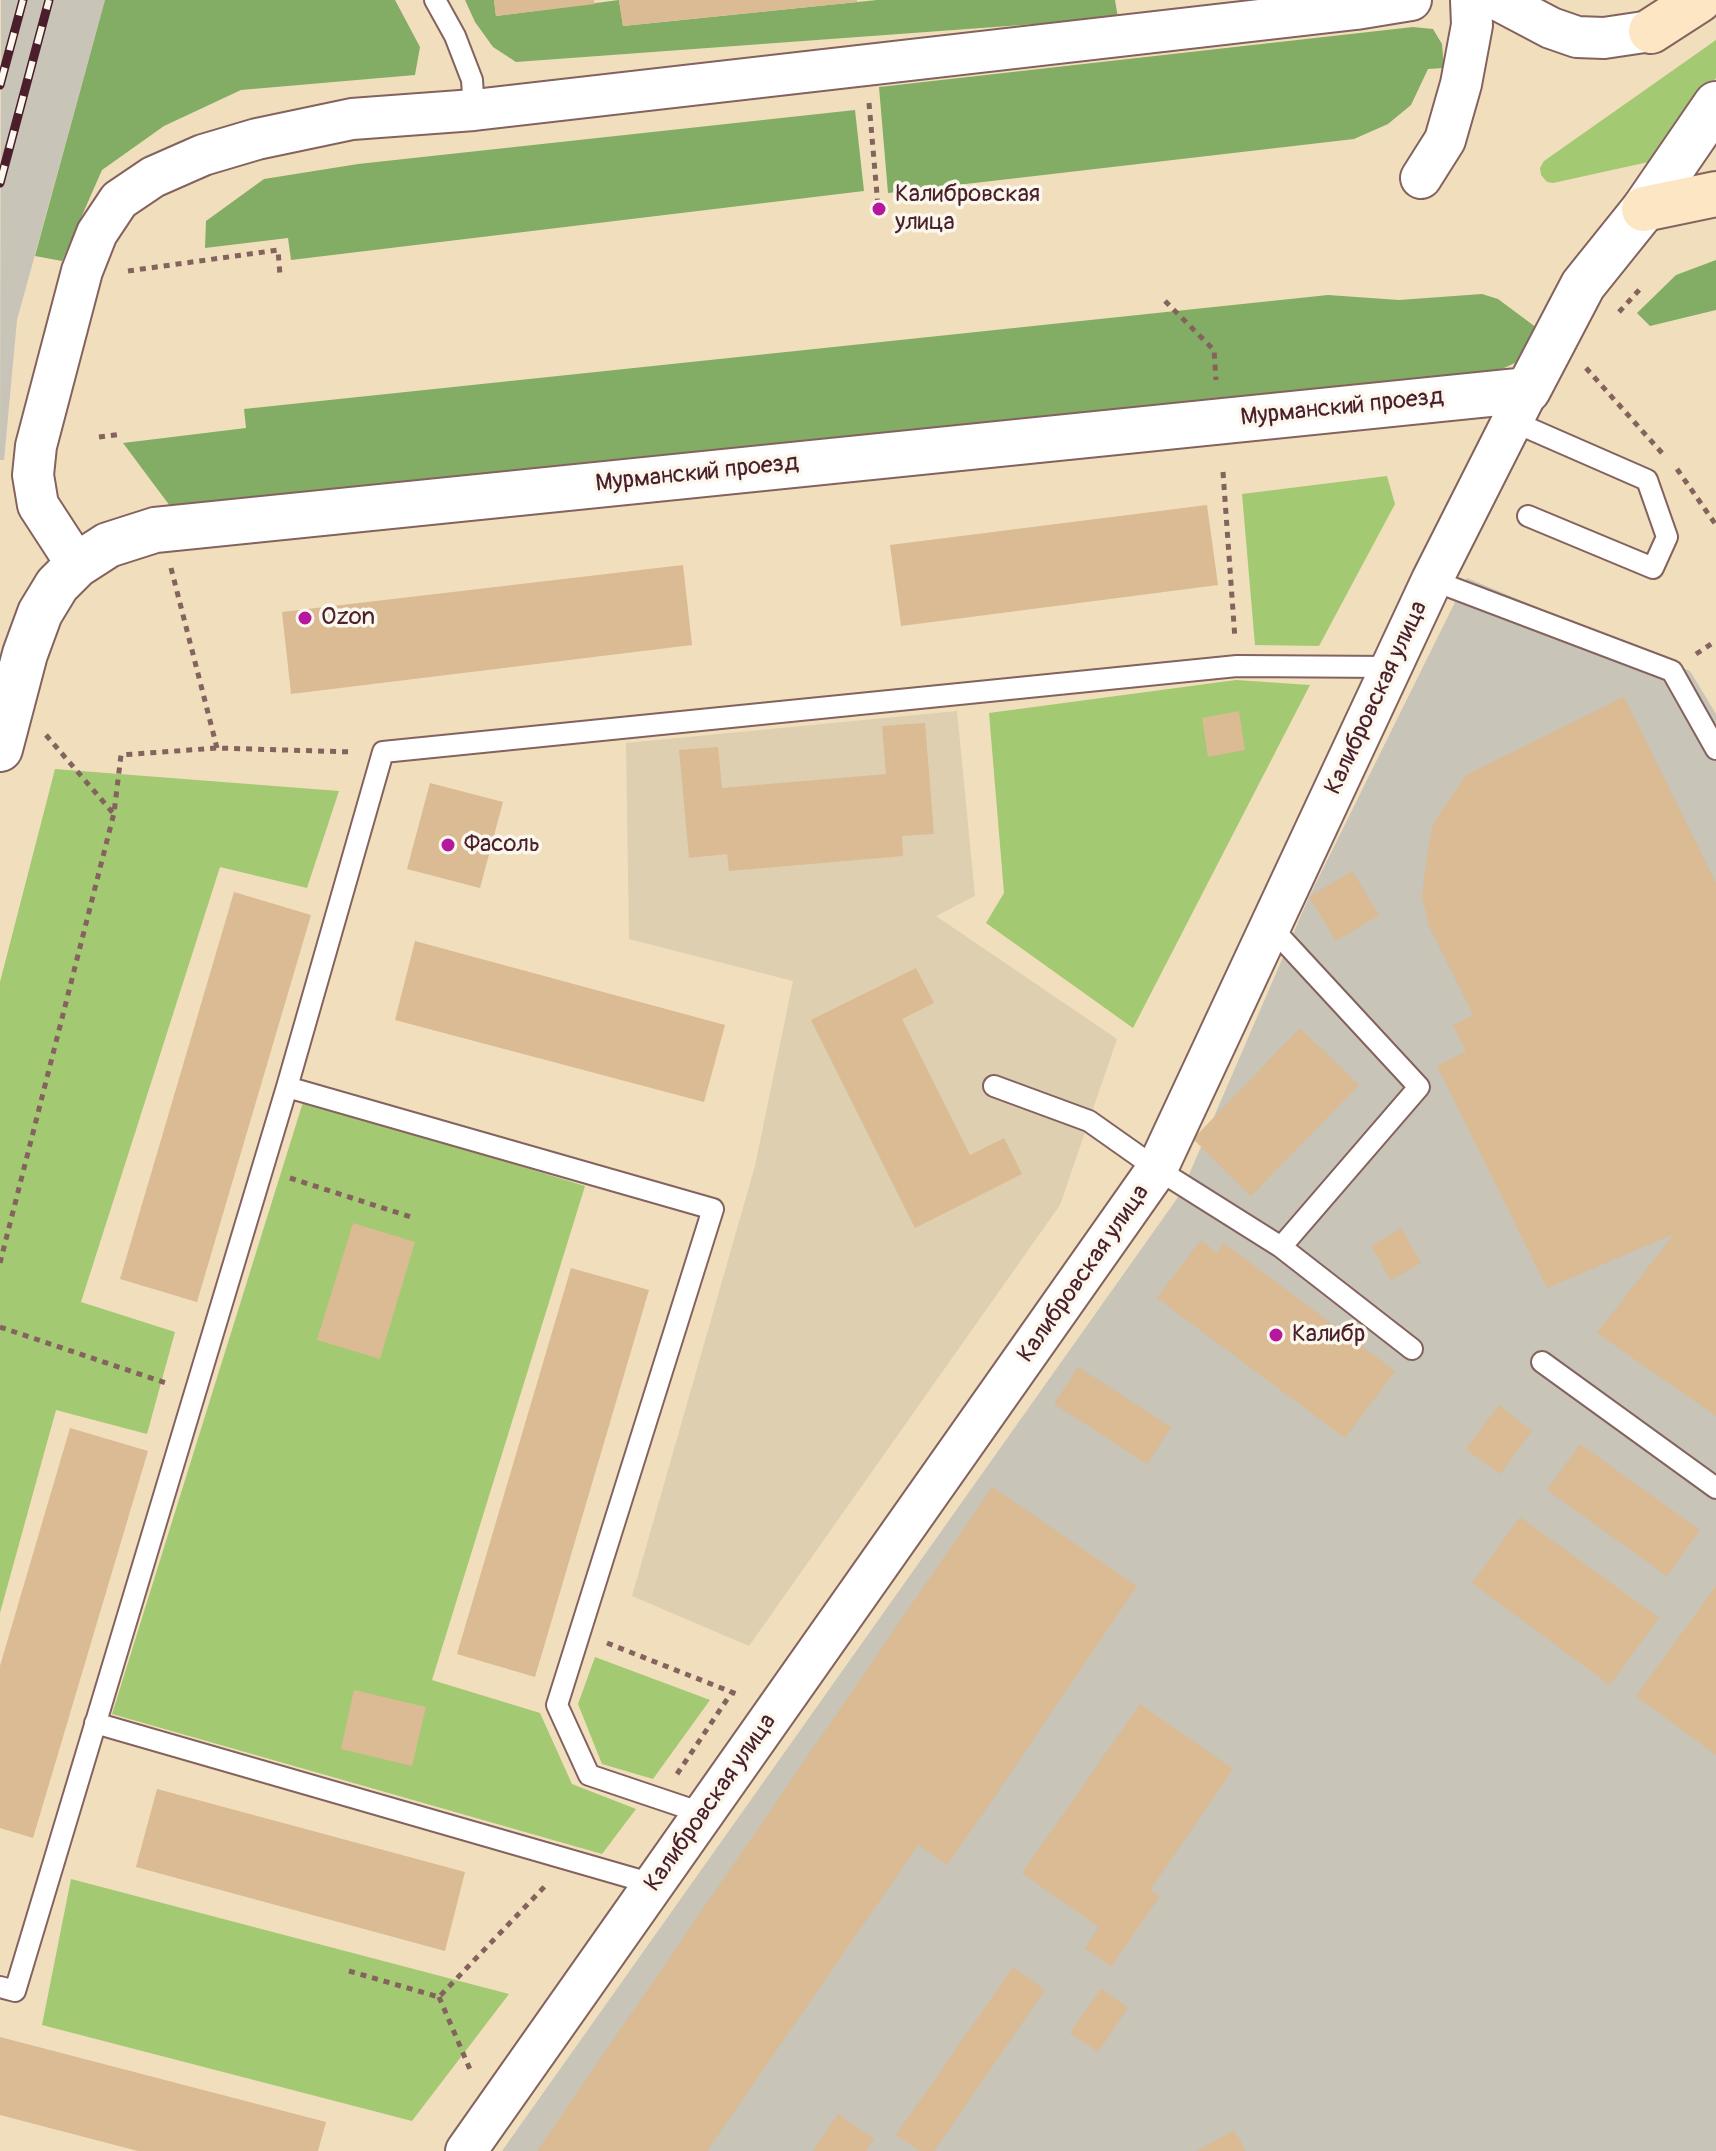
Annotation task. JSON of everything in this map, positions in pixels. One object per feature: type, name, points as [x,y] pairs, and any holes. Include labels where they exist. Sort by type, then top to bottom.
[{"type":"main road","points":[[1651,31],[1699,0]]},
{"type":"main road","points":[[1644,209],[1716,194]]},
{"type":"street","points":[[77,565],[38,505],[33,475],[36,446],[82,271],[97,233],[119,200],[165,171],[203,155],[257,139],[352,119],[474,110],[1215,15],[1356,9],[1411,0]]},
{"type":"street","points":[[1421,178],[1445,140],[1472,25],[1471,0]]},
{"type":"street","points":[[1498,0],[1551,28],[1577,37],[1604,38],[1651,31]]},
{"type":"street","name":"Калибровская улица","points":[[466,2151],[1157,1169],[1432,580],[1565,317],[1583,285],[1644,209],[1716,104]]},
{"type":"street","name":"Мурманский проезд","points":[[0,749],[25,654],[40,613],[57,585],[77,565],[108,545],[155,530],[1520,406]]},
{"type":"lane","points":[[435,0],[455,36],[472,80],[474,110]]},
{"type":"lane","points":[[1520,406],[1647,480],[1667,537],[1653,568],[1528,516]]},
{"type":"lane","points":[[1432,580],[1672,671],[1716,749]]},
{"type":"lane","points":[[0,1987],[15,1991],[287,1087],[383,752],[1237,666],[1392,667]]},
{"type":"lane","points":[[1271,927],[1419,1087],[1281,1247]]},
{"type":"lane","points":[[994,1086],[1089,1121],[1157,1169],[1281,1247],[1412,1349]]},
{"type":"lane","points":[[287,1087],[713,1209],[557,1705],[589,1775],[705,1814]]},
{"type":"lane","points":[[1542,1362],[1716,1488]]},
{"type":"lane","points":[[95,1723],[653,1884]]},
{"type":"path","points":[[869,100],[878,206]]},
{"type":"path","points":[[128,271],[278,250],[280,275]]},
{"type":"path","points":[[1165,301],[1214,350],[1217,388]]},
{"type":"path","points":[[1580,362],[1681,474],[1716,525]]},
{"type":"path","points":[[99,437],[122,434]]},
{"type":"path","points":[[1223,472],[1237,666]]},
{"type":"path","points":[[171,567],[217,748]]},
{"type":"path","points":[[14,697],[114,813]]},
{"type":"path","points":[[0,1263],[114,813],[121,755],[217,748],[383,752]]},
{"type":"path","points":[[262,1169],[411,1217]]},
{"type":"path","points":[[0,1327],[195,1393]]},
{"type":"path","points":[[579,1633],[778,1710]]},
{"type":"path","points":[[661,1799],[732,1692]]},
{"type":"path","points":[[439,1997],[570,1860]]},
{"type":"path","points":[[349,1971],[439,1997]]},
{"type":"path","points":[[439,1997],[490,2116]]},
{"type":"shaded area","points":[[1,0],[105,0],[17,320],[4,460],[0,460]]},
{"type":"shaded area","points":[[1467,578],[1690,671],[1716,714],[1716,2151],[502,2151],[1181,1193],[1309,897]]},
{"type":"shaded area","points":[[957,711],[975,896],[936,916],[1117,1039],[1060,1205],[749,1646],[632,1596],[755,1166],[793,981],[629,939],[626,743]]},
{"type":"green space","points":[[105,0],[395,0],[420,47],[415,75],[241,90],[164,126],[102,170],[62,261],[35,256]]},
{"type":"green space","points":[[465,0],[494,0],[496,16],[619,0],[623,26],[877,0],[1115,0],[1118,18],[516,62],[493,47],[475,22]]},
{"type":"green space","points":[[1413,27],[1433,29],[1442,44],[1444,68],[1428,69],[1411,105],[1388,124],[1354,139],[888,193],[879,87]]},
{"type":"green space","points":[[1716,40],[1716,78],[1653,161],[1553,183],[1547,182],[1541,175],[1540,168],[1544,161]]},
{"type":"green space","points":[[855,110],[864,191],[291,260],[288,238],[205,248],[206,221],[264,179],[358,164]]},
{"type":"green space","points":[[1716,260],[1716,310],[1650,326],[1637,313],[1676,275]]},
{"type":"green space","points":[[1482,294],[1498,299],[1537,328],[1519,361],[1481,375],[170,506],[123,443],[246,428],[244,409],[1328,295],[1399,300]]},
{"type":"green space","points":[[1387,476],[1395,504],[1319,646],[1255,645],[1242,494]]},
{"type":"green space","points":[[1236,680],[1310,685],[1133,1028],[986,923],[1004,893],[989,713]]},
{"type":"green space","points":[[55,769],[339,791],[307,888],[220,867],[81,1302],[175,1332],[147,1434],[56,1410],[0,1613],[0,982]]},
{"type":"green space","points":[[304,1099],[585,1186],[432,1680],[540,1713],[572,1784],[636,1809],[602,1854],[112,1714]]},
{"type":"green space","points":[[595,1657],[710,1700],[653,1779],[602,1764],[578,1704]]},
{"type":"green space","points":[[71,1879],[509,1994],[412,2121],[42,2025]]},
{"type":"building","points":[[494,0],[594,0],[595,4],[496,16]]},
{"type":"building","points":[[619,0],[857,0],[857,2],[623,26]]},
{"type":"building","points":[[1207,505],[1218,585],[901,626],[890,545]]},
{"type":"building","points":[[683,565],[692,645],[291,694],[282,612]]},
{"type":"building","points":[[1624,697],[1716,883],[1716,1416],[1597,1333],[1674,1234],[1547,1288],[1437,1066],[1466,1051],[1453,1025],[1473,1015],[1429,926],[1422,896],[1434,822],[1466,775]]},
{"type":"building","points":[[1239,711],[1245,750],[1208,757],[1202,718]]},
{"type":"building","points":[[925,723],[934,834],[902,836],[903,856],[729,871],[727,854],[689,858],[679,750],[718,747],[722,788],[886,774],[882,726]]},
{"type":"building","points":[[430,783],[503,802],[480,888],[407,869]]},
{"type":"building","points":[[1352,871],[1379,915],[1336,941],[1309,897]]},
{"type":"building","points":[[234,892],[311,915],[197,1302],[120,1279]]},
{"type":"building","points":[[415,941],[725,1025],[704,1102],[395,1020]]},
{"type":"building","points":[[916,968],[934,1003],[902,1019],[970,1155],[1004,1138],[1022,1174],[915,1228],[811,1020]]},
{"type":"building","points":[[1300,1028],[1359,1085],[1251,1196],[1193,1139]]},
{"type":"building","points":[[353,1223],[415,1242],[380,1359],[317,1340]]},
{"type":"building","points":[[1401,1228],[1421,1263],[1391,1280],[1371,1246]]},
{"type":"building","name":"Калибр","points":[[1201,1240],[1217,1253],[1224,1243],[1395,1371],[1345,1438],[1157,1298]]},
{"type":"building","points":[[571,1268],[649,1290],[535,1677],[457,1654]]},
{"type":"building","points":[[1078,1367],[1171,1427],[1147,1464],[1054,1404]]},
{"type":"building","points":[[1499,1405],[1532,1431],[1500,1474],[1466,1449]]},
{"type":"building","points":[[70,1428],[148,1451],[33,1838],[0,1828],[0,1666]]},
{"type":"building","points":[[1580,1444],[1700,1530],[1667,1576],[1547,1490]]},
{"type":"building","points":[[992,1487],[1137,1586],[984,1812],[947,1865],[918,1845],[707,2151],[537,2151]]},
{"type":"building","points":[[1520,1517],[1659,1618],[1610,1685],[1472,1583]]},
{"type":"building","points":[[1716,1586],[1716,1755],[1636,1696]]},
{"type":"building","points":[[354,1690],[426,1707],[412,1766],[341,1749]]},
{"type":"building","points":[[1140,1704],[1233,1769],[1150,1890],[1160,1896],[1111,1967],[1085,1948],[1099,1927],[1022,1873]]},
{"type":"building","points":[[157,1789],[465,1872],[445,1951],[136,1867]]},
{"type":"building","points":[[1013,1967],[1045,1990],[934,2151],[920,2151],[896,2135]]},
{"type":"building","points":[[1101,1989],[1128,2008],[1098,2052],[1070,2033]]},
{"type":"building","points":[[0,2037],[326,2122],[318,2151],[138,2151],[0,2115]]},
{"type":"building","points":[[838,2114],[874,2139],[866,2151],[813,2151]]},
{"type":"building","points":[[1234,2130],[1246,2151],[1197,2151]]},
{"type":"railway","points":[[0,85],[23,0]]},
{"type":"railway","points":[[0,183],[49,0]]},
{"type":"place","name":"Калибровская улица","points":[[879,209]]},
{"type":"place","name":"Ozon","points":[[305,618]]},
{"type":"place","name":"Фасоль","points":[[448,845]]},
{"type":"place","name":"Калибр","points":[[1276,1335]]}]
